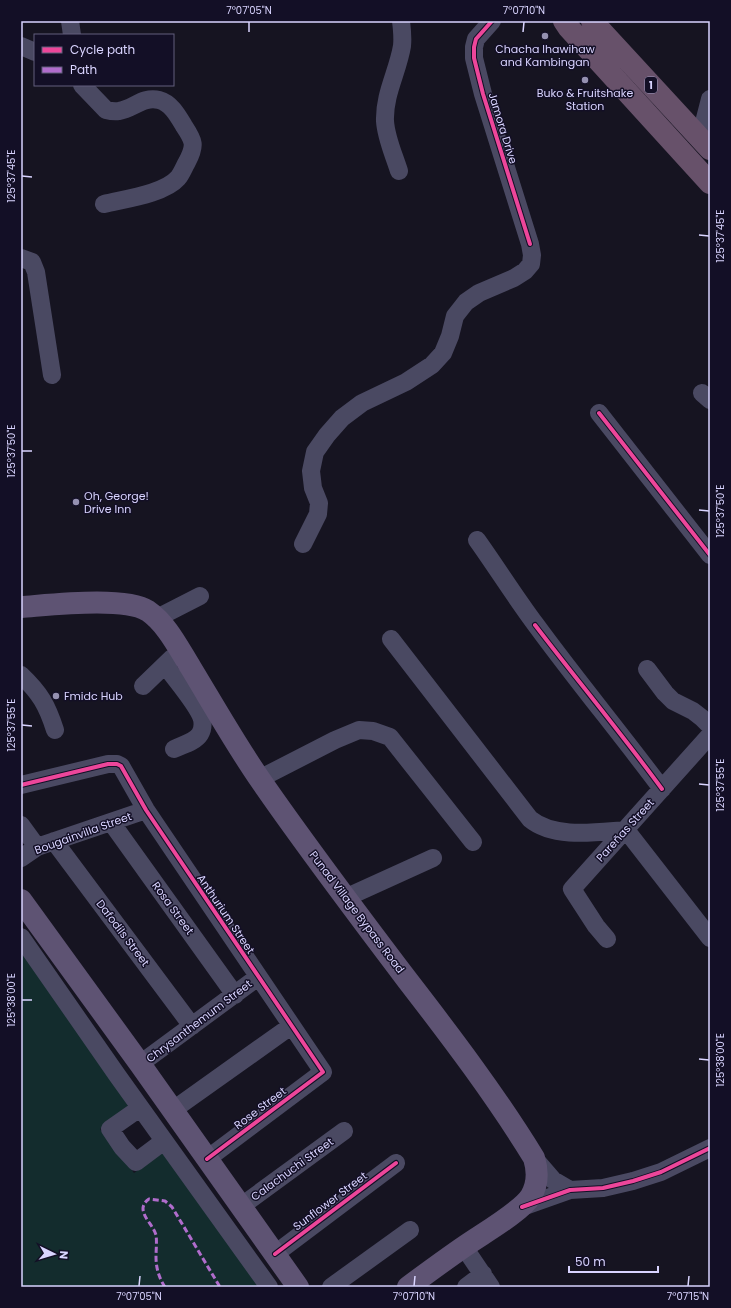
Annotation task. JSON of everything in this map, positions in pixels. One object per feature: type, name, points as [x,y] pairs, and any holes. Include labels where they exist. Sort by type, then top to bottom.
[{"type":"highway","name":"1","points":[[564,21],[710,183]]},
{"type":"highway","name":"1","points":[[592,21],[705,144]]},
{"type":"main road","name":"Punad Village Bypass Road","points":[[21,607],[89,603],[128,604],[139,606],[157,618],[180,650],[259,779],[345,898],[460,1049],[534,1158],[537,1181],[531,1196],[522,1207],[408,1287]]},
{"type":"main road","points":[[21,900],[173,1110],[240,1207],[298,1287]]},
{"type":"street","points":[[70,21],[72,34]]},
{"type":"street","points":[[399,171],[389,140],[385,121],[386,101],[402,46],[403,32],[401,21]]},
{"type":"street","name":"Jamora Drive","points":[[303,544],[318,514],[319,502],[313,488],[311,471],[315,452],[327,435],[342,418],[362,403],[406,382],[432,365],[442,353],[450,336],[455,316],[466,302],[479,293],[514,278],[526,271],[531,264],[532,255],[530,244],[483,94],[474,58],[476,39],[492,21]]},
{"type":"street","points":[[21,46],[34,52]]},
{"type":"street","points":[[83,86],[106,110],[120,111],[146,100],[158,100],[167,103],[177,115],[193,140],[192,150],[188,159],[178,178],[172,183],[159,190],[104,204]]},
{"type":"street","points":[[705,144],[710,99]]},
{"type":"street","points":[[21,258],[32,262],[36,272],[52,375]]},
{"type":"street","points":[[599,413],[710,556]]},
{"type":"street","points":[[477,540],[535,625],[630,745],[662,789]]},
{"type":"street","points":[[157,618],[200,596]]},
{"type":"street","points":[[391,639],[525,812],[538,826],[564,832],[626,830],[710,938]]},
{"type":"street","points":[[143,686],[180,650]]},
{"type":"street","points":[[165,665],[202,718],[203,728],[200,734],[194,740],[174,749]]},
{"type":"street","points":[[647,669],[673,701],[693,711],[710,726]]},
{"type":"street","points":[[21,675],[39,694],[48,709],[55,730]]},
{"type":"street","points":[[259,779],[335,740],[359,730],[373,731],[390,737],[473,842]]},
{"type":"street","name":"Pareñas Street","points":[[607,939],[596,926],[572,889],[710,735]]},
{"type":"street","name":"Anthurium Street","points":[[21,785],[108,764],[117,764],[123,770],[146,810],[258,978],[323,1072]]},
{"type":"street","name":"Bougainvilla Street","points":[[21,858],[37,847],[146,810]]},
{"type":"street","name":"Rosa Street","points":[[111,822],[235,995]]},
{"type":"street","points":[[21,825],[37,847]]},
{"type":"street","name":"Dafodils Street","points":[[54,841],[192,1026]]},
{"type":"street","points":[[345,898],[433,858]]},
{"type":"street","points":[[21,938],[140,1108],[269,1287]]},
{"type":"street","name":"Chrysanthemum Street","points":[[140,1064],[258,978]]},
{"type":"street","points":[[173,1110],[292,1026]]},
{"type":"street","name":"Rose Street","points":[[207,1159],[323,1072]]},
{"type":"street","points":[[140,1108],[110,1129],[122,1147],[136,1162],[164,1141]]},
{"type":"street","name":"Calachuchi Street","points":[[240,1207],[344,1131]]},
{"type":"street","points":[[522,1207],[570,1190],[603,1188],[633,1181],[668,1169],[710,1148]]},
{"type":"street","points":[[534,1158],[553,1180],[570,1190]]},
{"type":"street","name":"Sunflower Street","points":[[275,1254],[396,1163]]},
{"type":"street","points":[[331,1287],[410,1230]]},
{"type":"street","points":[[464,1247],[487,1281],[466,1287]]},
{"type":"green space","points":[[21,949],[131,1105],[100,1129],[134,1173],[165,1150],[264,1287],[21,1287]]},
{"type":"marked path","points":[[165,1287],[157,1265],[156,1235],[145,1216],[143,1209],[145,1203],[149,1199],[165,1201],[172,1207],[220,1287]]},
{"type":"cycle path","points":[[492,21],[476,39],[474,58],[483,94],[530,244]]},
{"type":"cycle path","points":[[599,413],[710,555]]},
{"type":"cycle path","points":[[535,625],[631,747],[662,789]]},
{"type":"cycle path","points":[[21,785],[108,764],[117,764],[121,766],[146,810],[323,1072],[207,1159]]},
{"type":"cycle path","points":[[522,1207],[570,1190],[603,1188],[633,1181],[661,1172],[710,1148]]},
{"type":"cycle path","points":[[275,1254],[396,1163]]},
{"type":"place","name":"Chacha Ihawihaw and Kambingan","points":[[545,36]]},
{"type":"place","name":"Buko & Fruitshake Station","points":[[585,80]]},
{"type":"place","name":"Oh, George! Drive Inn","points":[[76,502]]},
{"type":"place","name":"Fmidc Hub","points":[[56,696]]}]
